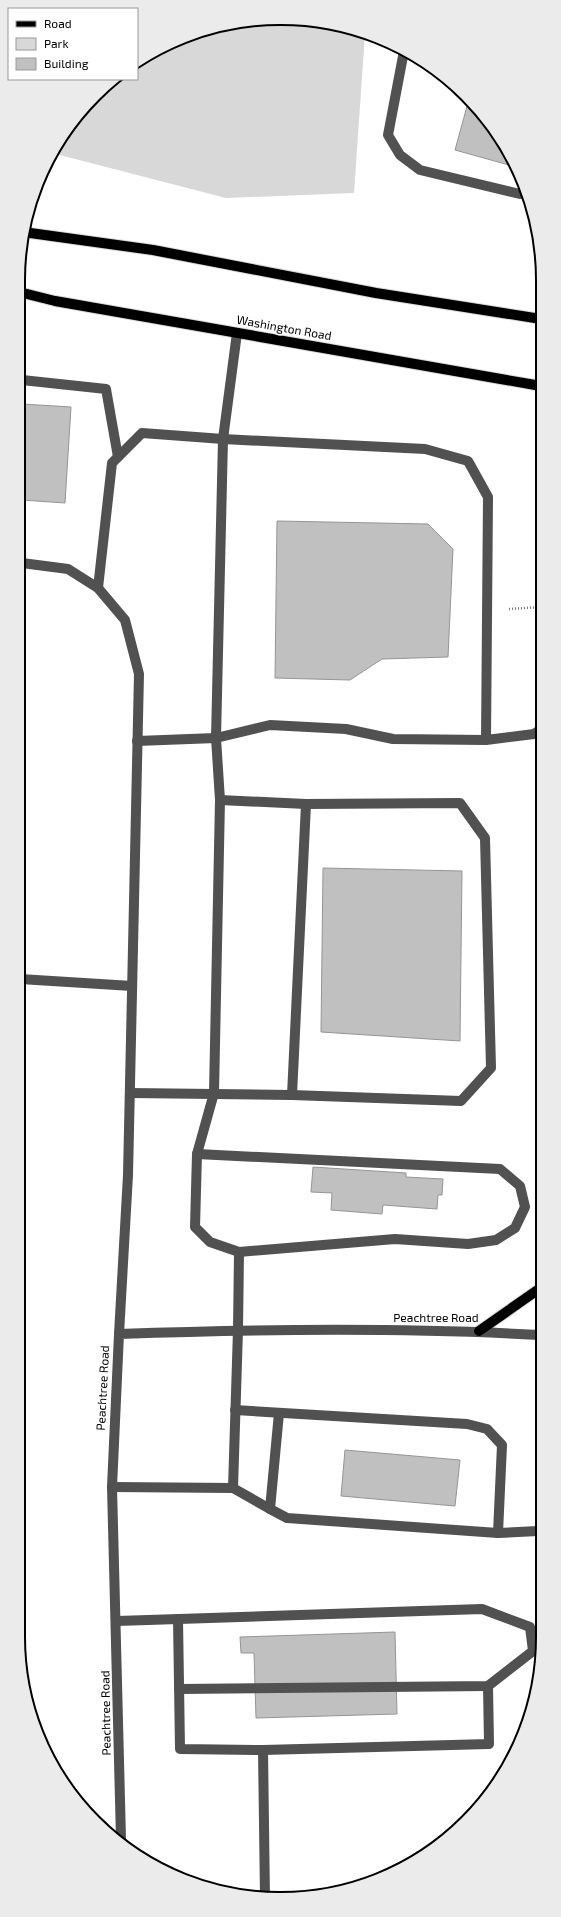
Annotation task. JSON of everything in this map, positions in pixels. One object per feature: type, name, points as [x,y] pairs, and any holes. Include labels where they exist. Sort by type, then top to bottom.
[{"type":"main road","points":[[30,233],[153,250],[376,294],[536,317]]},
{"type":"main road","name":"Washington Road","points":[[25,294],[55,301],[536,385]]},
{"type":"main road","points":[[479,1331],[536,1291]]},
{"type":"lane","points":[[403,56],[388,135],[400,155],[420,170],[521,194]]},
{"type":"lane","points":[[196,1154],[500,1169],[520,1186],[525,1207],[515,1228],[496,1240],[468,1244],[395,1239],[239,1252],[210,1242],[195,1227],[196,1154],[214,1093],[220,800],[216,738],[223,439],[237,333]]},
{"type":"lane","points":[[25,380],[106,389],[118,457]]},
{"type":"lane","points":[[98,588],[112,463],[142,433],[223,439],[425,449],[468,461],[488,497],[486,740]]},
{"type":"lane","points":[[25,563],[68,568],[98,588],[125,620],[139,674],[128,1175],[119,1334]]},
{"type":"lane","points":[[137,741],[216,738],[270,725],[346,729],[393,739],[486,740],[536,733]]},
{"type":"lane","points":[[130,1093],[214,1093],[461,1101],[491,1068],[485,838],[460,803],[306,804],[220,800]]},
{"type":"lane","points":[[292,1095],[306,804]]},
{"type":"lane","points":[[25,979],[132,986]]},
{"type":"lane","points":[[232,1488],[238,1330],[239,1252]]},
{"type":"lane","name":"Peachtree Road","points":[[121,1836],[117,1621],[112,1487],[119,1334],[238,1330],[479,1331],[536,1335]]},
{"type":"lane","points":[[235,1410],[467,1424],[487,1429],[502,1445],[498,1533]]},
{"type":"lane","points":[[270,1509],[279,1413]]},
{"type":"lane","points":[[112,1487],[232,1488],[287,1518],[498,1533],[536,1530]]},
{"type":"lane","points":[[117,1621],[482,1609],[530,1628],[533,1651],[488,1686],[179,1689]]},
{"type":"lane","points":[[178,1619],[180,1749],[263,1750],[489,1744],[488,1686]]},
{"type":"lane","points":[[263,1750],[265,1891]]},
{"type":"path","points":[[487,610],[536,607]]},
{"type":"green space","points":[[280,25],[314,27],[365,40],[354,193],[226,198],[58,155],[88,112],[112,88],[122,80],[138,80],[138,69],[167,51],[183,44],[231,30],[247,27]]},
{"type":"building","points":[[467,106],[493,139],[509,165],[455,150]]},
{"type":"building","points":[[25,404],[71,407],[65,503],[25,500]]},
{"type":"building","points":[[277,521],[428,524],[453,549],[448,657],[382,659],[350,680],[275,678]]},
{"type":"building","points":[[323,868],[462,871],[460,1041],[321,1032]]},
{"type":"building","points":[[313,1167],[406,1173],[406,1177],[443,1179],[442,1195],[438,1195],[437,1209],[383,1205],[382,1214],[331,1210],[332,1193],[311,1192]]},
{"type":"building","points":[[345,1450],[460,1460],[455,1506],[341,1496]]},
{"type":"building","points":[[395,1632],[397,1714],[256,1718],[254,1653],[241,1653],[240,1637]]}]
